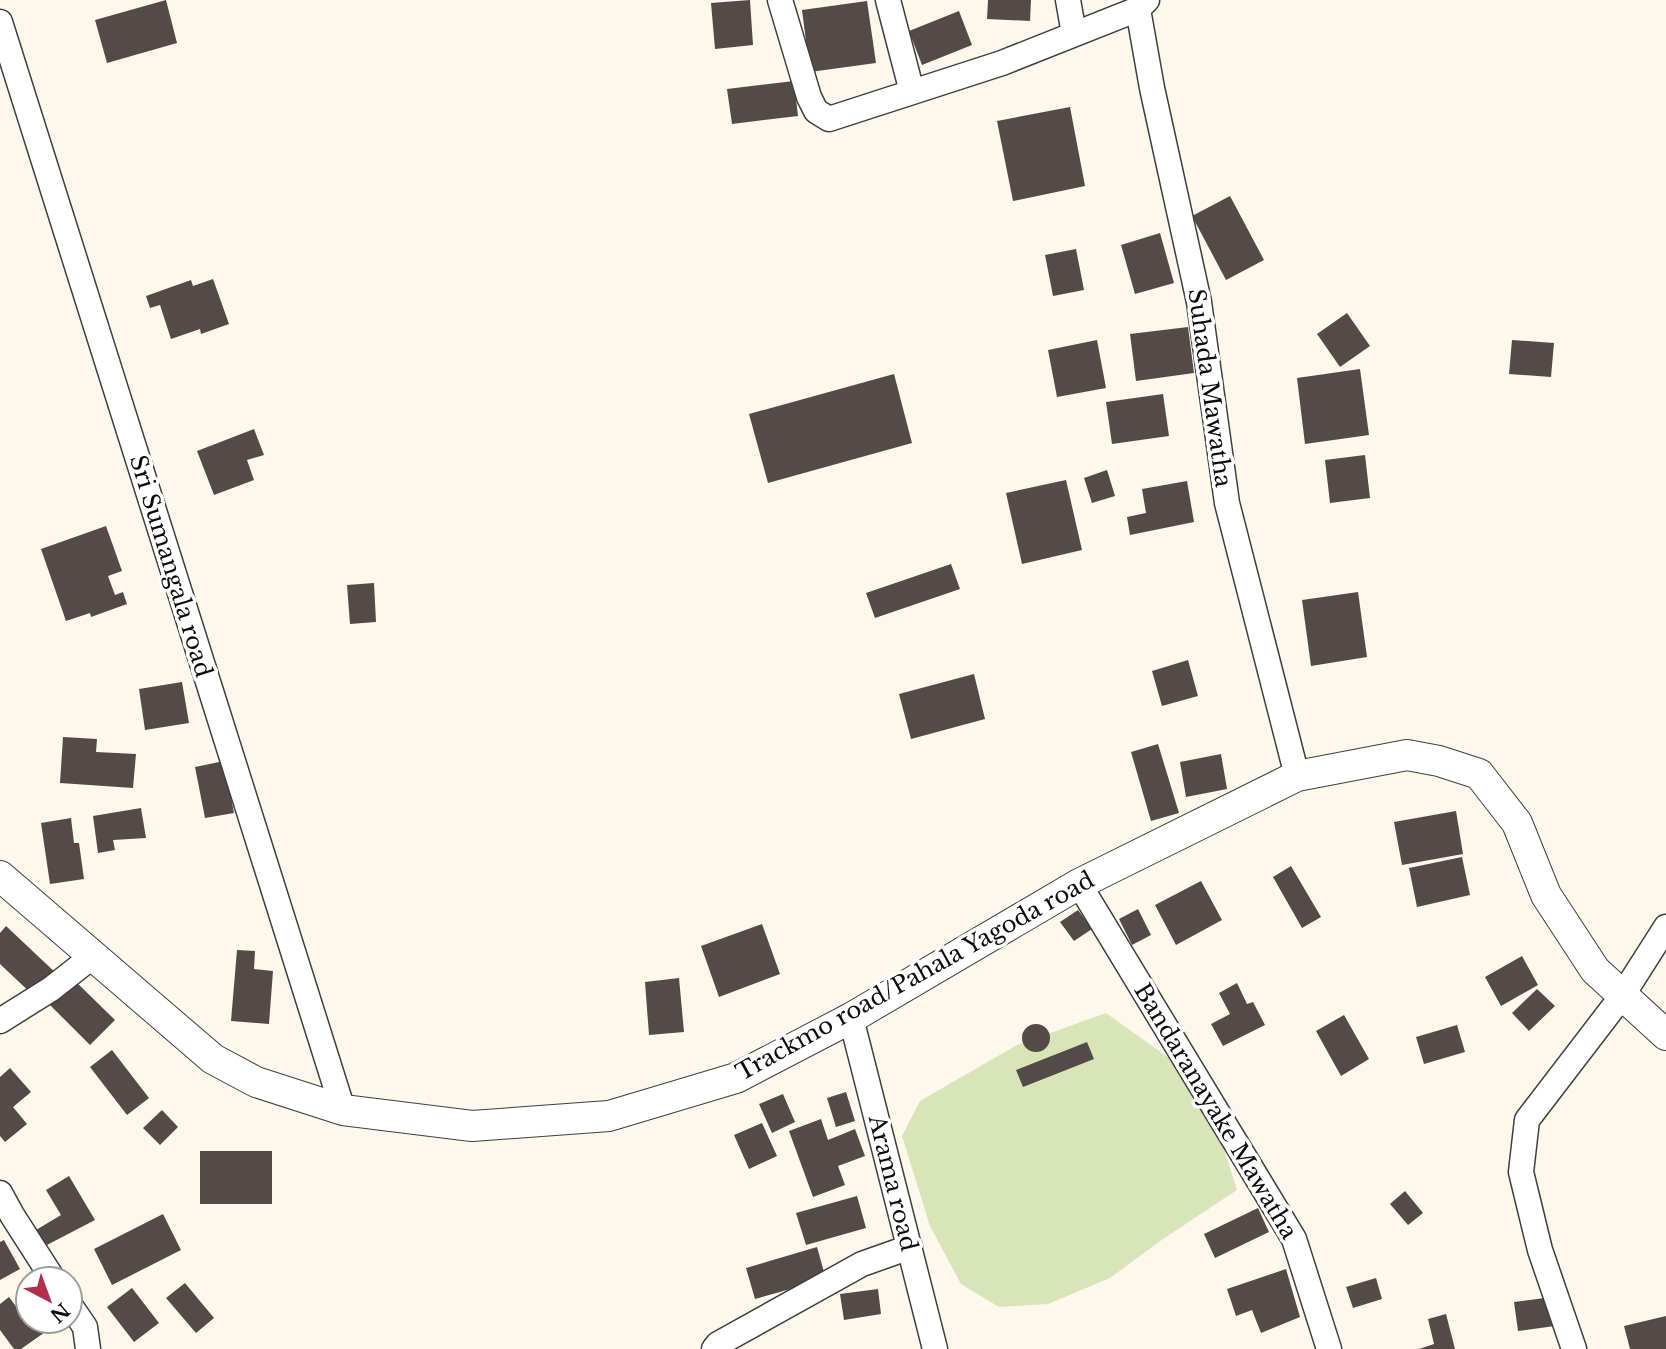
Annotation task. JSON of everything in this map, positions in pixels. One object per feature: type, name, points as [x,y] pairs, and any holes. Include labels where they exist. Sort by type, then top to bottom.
[{"type":"street","points":[[780,0],[809,97],[816,111],[829,119],[1002,62],[1143,5]]},
{"type":"street","points":[[888,0],[912,92]]},
{"type":"street","points":[[1068,0],[1074,34]]},
{"type":"street","name":"Suhada Mawatha","points":[[1143,5],[1152,88],[1199,302],[1227,503],[1297,776]]},
{"type":"street","name":"Sri Sumangala road","points":[[0,22],[343,1110]]},
{"type":"street","name":"Trackmo road/Pahala Yagoda road","points":[[0,876],[213,1059],[256,1082],[343,1110],[472,1126],[609,1116],[736,1078],[851,1018],[1079,884],[1297,776],[1407,755],[1439,761],[1479,774],[1517,823],[1546,895],[1595,970],[1666,1035]]},
{"type":"street","name":"Bandaranayake Mawatha","points":[[1079,884],[1294,1239],[1329,1349]]},
{"type":"street","points":[[1574,1349],[1540,1250],[1521,1172],[1527,1120],[1622,996],[1666,927]]},
{"type":"street","points":[[0,1021],[51,989],[93,956]]},
{"type":"street","name":"Arama road","points":[[851,1018],[935,1349]]},
{"type":"street","points":[[0,1193],[44,1265]]},
{"type":"street","points":[[714,1349],[718,1344],[862,1264],[910,1247]]},
{"type":"street","points":[[84,1326],[88,1349]]},
{"type":"green space","points":[[1106,1013],[1176,1063],[1221,1140],[1237,1190],[1110,1278],[1048,1304],[999,1307],[961,1284],[930,1226],[902,1136],[920,1101],[1017,1045]]},
{"type":"building","points":[[166,0],[177,43],[107,63],[95,20]]},
{"type":"building","points":[[750,0],[753,45],[715,49],[711,3]]},
{"type":"building","points":[[988,0],[1031,0],[1030,21],[987,19]]},
{"type":"building","points":[[867,1],[876,63],[810,72],[802,10]]},
{"type":"building","points":[[959,11],[972,45],[922,65],[909,31]]},
{"type":"building","points":[[794,81],[798,116],[732,124],[727,89]]},
{"type":"building","points":[[1070,107],[1085,186],[1013,201],[997,121]]},
{"type":"building","points":[[1230,196],[1264,260],[1226,280],[1192,216]]},
{"type":"building","points":[[1160,233],[1174,283],[1135,294],[1121,245]]},
{"type":"building","points":[[1076,249],[1084,290],[1053,296],[1045,255]]},
{"type":"building","points":[[213,279],[229,324],[201,334],[200,329],[171,339],[160,305],[150,308],[146,296],[191,280],[193,286]]},
{"type":"building","points":[[1347,313],[1370,346],[1340,367],[1317,334]]},
{"type":"building","points":[[1188,327],[1194,373],[1136,381],[1130,334]]},
{"type":"building","points":[[1097,340],[1106,388],[1057,397],[1048,350]]},
{"type":"building","points":[[1512,340],[1554,343],[1551,377],[1509,374]]},
{"type":"building","points":[[1360,369],[1369,435],[1305,444],[1297,378]]},
{"type":"building","points":[[894,374],[912,443],[768,483],[749,414]]},
{"type":"building","points":[[1163,394],[1169,436],[1112,444],[1106,402]]},
{"type":"building","points":[[254,429],[264,455],[247,460],[254,480],[214,495],[197,451]]},
{"type":"building","points":[[1365,455],[1370,498],[1330,503],[1325,460]]},
{"type":"building","points":[[1107,470],[1115,496],[1092,503],[1084,478]]},
{"type":"building","points":[[1066,480],[1082,550],[1022,564],[1006,493]]},
{"type":"building","points":[[1187,481],[1194,522],[1130,535],[1127,517],[1146,513],[1142,489]]},
{"type":"building","points":[[106,526],[122,571],[108,576],[115,595],[123,592],[127,604],[91,617],[90,613],[66,621],[41,549]]},
{"type":"building","points":[[951,564],[960,589],[875,618],[866,593]]},
{"type":"building","points":[[374,583],[376,622],[350,624],[347,585]]},
{"type":"building","points":[[1358,592],[1367,657],[1311,666],[1302,600]]},
{"type":"building","points":[[1188,660],[1198,696],[1162,706],[1152,671]]},
{"type":"building","points":[[974,674],[985,719],[911,739],[899,694]]},
{"type":"building","points":[[182,682],[189,723],[145,730],[139,689]]},
{"type":"building","points":[[63,737],[97,739],[96,752],[136,754],[133,788],[60,783]]},
{"type":"building","points":[[1158,744],[1179,813],[1151,821],[1131,752]]},
{"type":"building","points":[[1221,754],[1227,789],[1186,797],[1180,762]]},
{"type":"building","points":[[224,761],[234,813],[205,818],[195,767]]},
{"type":"building","points":[[141,808],[146,838],[113,840],[115,850],[98,853],[93,816]]},
{"type":"building","points":[[1456,811],[1463,854],[1402,865],[1394,822]]},
{"type":"building","points":[[71,818],[74,843],[79,843],[84,879],[50,884],[41,823]]},
{"type":"building","points":[[1462,857],[1470,895],[1417,907],[1409,868]]},
{"type":"building","points":[[1291,866],[1321,917],[1302,928],[1273,877]]},
{"type":"building","points":[[1201,881],[1222,920],[1176,945],[1155,905]]},
{"type":"building","points":[[1138,909],[1151,935],[1132,945],[1119,919]]},
{"type":"building","points":[[1078,910],[1092,929],[1074,941],[1060,922]]},
{"type":"building","points":[[762,924],[780,974],[719,997],[701,946]]},
{"type":"building","points":[[6,926],[58,975],[36,998],[0,964],[0,933]]},
{"type":"building","points":[[237,950],[255,951],[254,969],[273,971],[269,1024],[231,1021]]},
{"type":"building","points":[[1522,956],[1538,985],[1501,1006],[1485,977]]},
{"type":"building","points":[[72,978],[115,1020],[90,1045],[48,1003]]},
{"type":"building","points":[[679,978],[684,1032],[649,1035],[645,982]]},
{"type":"building","points":[[1237,983],[1247,1004],[1253,1002],[1265,1025],[1223,1046],[1211,1024],[1230,1014],[1219,993]]},
{"type":"building","points":[[1537,989],[1555,1006],[1529,1031],[1512,1013]]},
{"type":"building","points":[[1344,1015],[1369,1059],[1341,1076],[1316,1031]]},
{"type":"building","points":[[1036,1024],[1046,1028],[1050,1038],[1046,1048],[1036,1052],[1026,1048],[1022,1038],[1026,1028]]},
{"type":"building","points":[[1457,1025],[1465,1052],[1424,1064],[1416,1037]]},
{"type":"building","points":[[1087,1042],[1094,1059],[1023,1087],[1016,1070]]},
{"type":"building","points":[[112,1050],[149,1098],[127,1115],[90,1067]]},
{"type":"building","points":[[10,1068],[31,1092],[13,1107],[27,1124],[5,1142],[0,1136],[0,1077]]},
{"type":"building","points":[[846,1092],[855,1121],[836,1127],[827,1098]]},
{"type":"building","points":[[783,1094],[795,1122],[772,1133],[759,1104]]},
{"type":"building","points":[[162,1110],[178,1127],[160,1145],[143,1128]]},
{"type":"building","points":[[821,1119],[828,1140],[855,1129],[865,1156],[838,1166],[845,1185],[813,1197],[789,1131]]},
{"type":"building","points":[[762,1123],[777,1156],[749,1169],[734,1135]]},
{"type":"building","points":[[200,1151],[272,1151],[272,1204],[200,1204]]},
{"type":"building","points":[[69,1176],[95,1220],[45,1246],[36,1230],[61,1215],[46,1190]]},
{"type":"building","points":[[1405,1191],[1423,1213],[1408,1225],[1390,1204]]},
{"type":"building","points":[[857,1196],[866,1228],[806,1245],[796,1213]]},
{"type":"building","points":[[1258,1208],[1269,1232],[1215,1258],[1204,1234]]},
{"type":"building","points":[[163,1214],[181,1250],[112,1285],[94,1249]]},
{"type":"building","points":[[4,1240],[18,1265],[14,1265],[14,1272],[0,1280],[0,1242]]},
{"type":"building","points":[[817,1247],[826,1279],[755,1299],[746,1268]]},
{"type":"building","points":[[1286,1269],[1300,1317],[1261,1333],[1252,1310],[1236,1316],[1227,1289]]},
{"type":"building","points":[[1376,1278],[1382,1299],[1353,1308],[1346,1287]]},
{"type":"building","points":[[185,1283],[214,1318],[196,1333],[166,1298]]},
{"type":"building","points":[[132,1288],[159,1323],[134,1342],[107,1307]]},
{"type":"building","points":[[878,1289],[881,1314],[844,1320],[840,1294]]},
{"type":"building","points":[[9,1297],[14,1304],[14,1335],[41,1335],[21,1349],[14,1349],[0,1330],[0,1304]]},
{"type":"building","points":[[1552,1297],[1555,1326],[1518,1331],[1514,1302]]},
{"type":"building","points":[[1446,1314],[1455,1349],[1419,1349],[1434,1344],[1428,1319]]},
{"type":"building","points":[[1666,1316],[1666,1349],[1630,1349],[1624,1326]]}]
